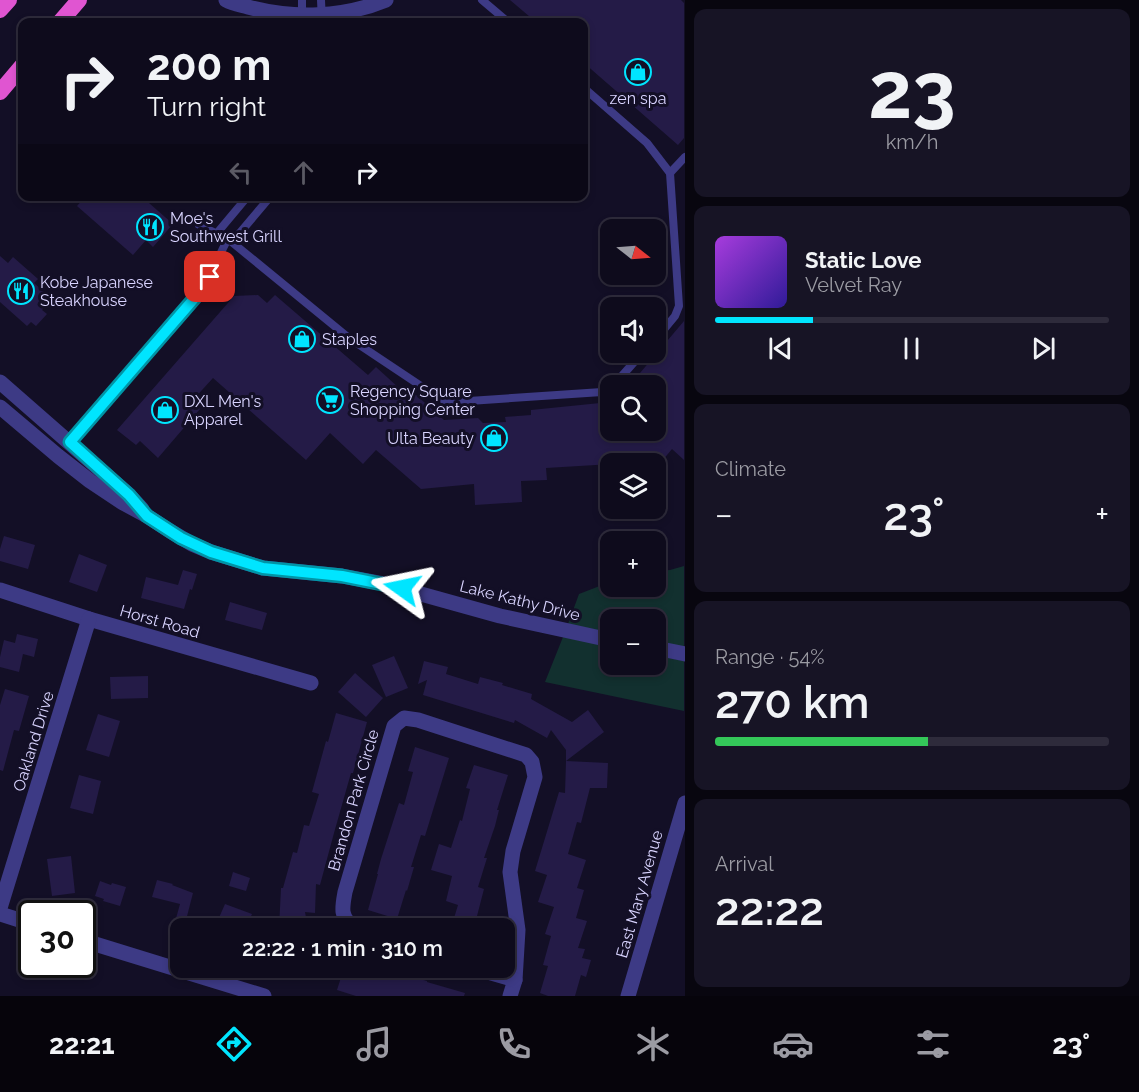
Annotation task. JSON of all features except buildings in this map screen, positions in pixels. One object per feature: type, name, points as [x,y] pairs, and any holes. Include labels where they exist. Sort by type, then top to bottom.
[{"type":"highway","points":[[0,10],[9,0]]},
{"type":"highway","points":[[63,18],[79,0]]},
{"type":"highway","points":[[0,92],[18,71]]},
{"type":"street","points":[[226,0],[258,10],[286,14],[358,8],[386,0]]},
{"type":"street","name":"Lake Kathy Drive","points":[[0,382],[129,495],[147,516]]},
{"type":"street","name":"Lake Kathy Drive","points":[[0,406],[90,481],[192,544],[211,552],[263,568],[342,576],[385,584],[500,616],[600,638]]},
{"type":"street","name":"Horst Road","points":[[0,590],[89,619],[311,683]]},
{"type":"street","name":"Oakland Drive","points":[[0,908],[89,619]]},
{"type":"street","points":[[666,650],[684,654]]},
{"type":"street","name":"Brandon Park Circle","points":[[344,918],[345,892],[394,726],[404,718],[418,720],[526,755],[532,762],[536,777],[513,851],[510,872],[518,930],[515,968]]},
{"type":"street","name":"East Mary Avenue","points":[[628,996],[684,803]]},
{"type":"street","points":[[0,914],[18,920]]},
{"type":"street","points":[[96,945],[234,992],[264,996]]},
{"type":"street","points":[[507,978],[514,980]]},
{"type":"street","name":"Brandon Park Circle","points":[[510,996],[514,980]]},
{"type":"lane","points":[[482,0],[503,18]]},
{"type":"lane","points":[[588,92],[646,143],[670,173],[679,306],[675,316],[666,327]]},
{"type":"lane","points":[[670,173],[684,157]]},
{"type":"lane","points":[[217,233],[244,201]]},
{"type":"lane","points":[[58,456],[205,286],[220,252],[266,201]]},
{"type":"lane","points":[[199,225],[230,240],[349,338],[446,401],[600,392]]},
{"type":"lane","points":[[622,375],[633,363]]},
{"type":"green space","points":[[684,566],[684,647],[666,644],[666,609],[600,609],[600,631],[568,624],[579,594],[600,586],[600,597],[666,597],[666,570]]},
{"type":"green space","points":[[563,637],[600,644],[600,675],[666,675],[666,657],[684,661],[684,711],[545,682]]},
{"type":"place","name":"zen spa","points":[[638,72]]},
{"type":"place","name":"Moe's Southwest Grill","points":[[150,227]]},
{"type":"place","name":"Kobe Japanese Steakhouse","points":[[21,291]]},
{"type":"place","name":"Staples","points":[[302,339]]},
{"type":"place","name":"Regency Square Shopping Center","points":[[330,400]]},
{"type":"place","name":"DXL Men's Apparel","points":[[165,410]]},
{"type":"place","name":"Ulta Beauty","points":[[494,438]]},
{"type":"route","points":[[210,277],[205,286],[70,442],[129,495],[147,516],[192,544],[263,568],[342,576],[402,588]]}]
